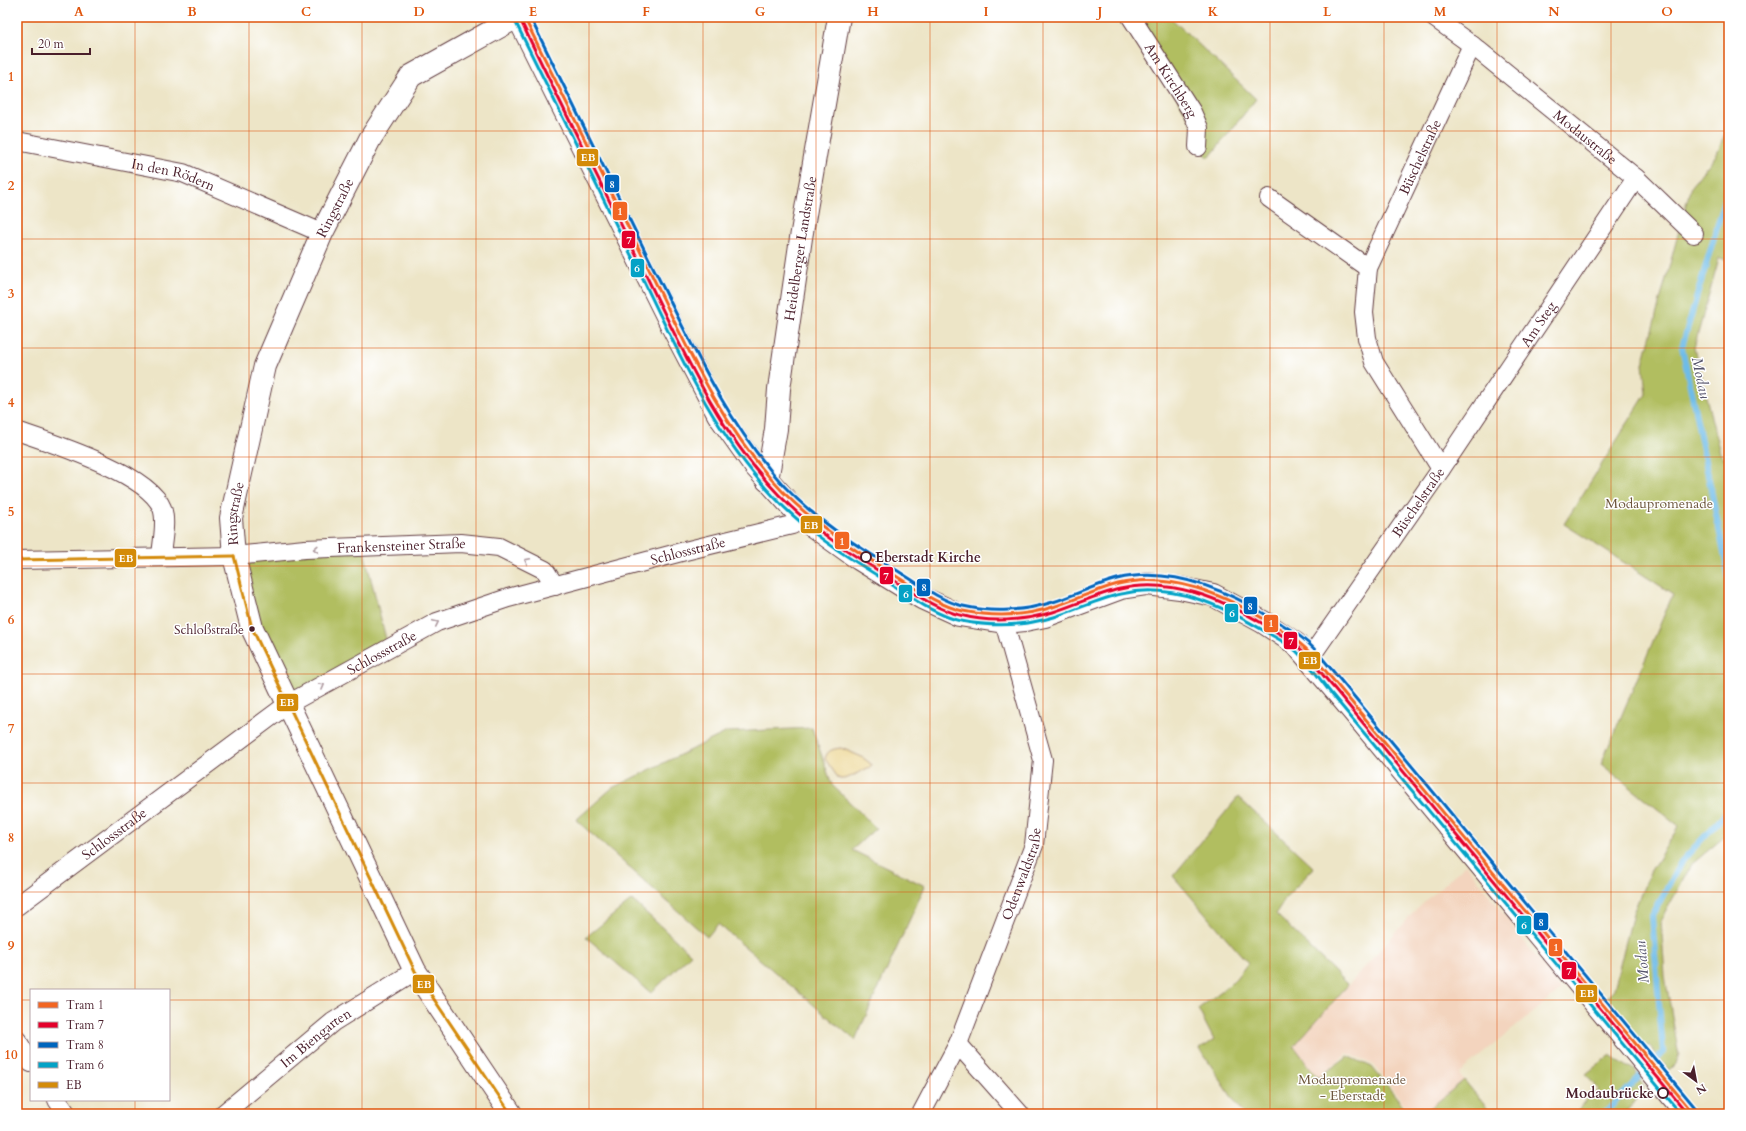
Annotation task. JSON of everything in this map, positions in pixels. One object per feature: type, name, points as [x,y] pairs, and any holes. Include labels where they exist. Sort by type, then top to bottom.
[{"type":"street","name":"Ringstraße","points":[[511,1114],[415,971],[252,628],[234,556],[231,518],[266,366],[322,233],[370,139],[411,76],[517,17]]},
{"type":"street","points":[[517,17],[674,330],[718,414],[744,452],[767,480],[803,519],[859,559],[922,598],[959,615],[1004,622],[1025,620],[1045,616],[1121,588],[1147,584],[1180,588],[1213,595],[1257,619],[1296,644],[1687,1114]]},
{"type":"street","name":"Heidelberger Landstraße","points":[[767,480],[776,429],[779,389],[801,238],[839,17]]},
{"type":"street","name":"Am Kirchberg","points":[[1131,17],[1192,112],[1199,128],[1198,147]]},
{"type":"street","points":[[1432,17],[1472,45]]},
{"type":"street","name":"Modaustraße","points":[[1472,45],[1636,178],[1694,234]]},
{"type":"street","name":"Büschelstraße","points":[[1309,659],[1442,469],[1374,362],[1367,338],[1364,312],[1368,268],[1472,45]]},
{"type":"street","name":"In den Rödern","points":[[17,141],[182,173],[322,233]]},
{"type":"street","name":"Am Steg","points":[[1442,469],[1636,178]]},
{"type":"street","points":[[1269,198],[1368,268]]},
{"type":"street","points":[[17,431],[88,456],[124,475],[158,500],[163,510],[164,518],[161,556]]},
{"type":"street","name":"Schlossstraße","points":[[17,906],[288,704],[437,622],[508,598],[685,551],[792,525],[803,519]]},
{"type":"street","name":"Frankensteiner Straße","points":[[17,560],[161,556],[234,556],[305,549],[461,543],[499,547],[545,570],[555,586]]},
{"type":"street","name":"Odenwaldstraße","points":[[921,1114],[958,1044],[1034,845],[1043,760],[1004,622]]},
{"type":"street","name":"Im Biengarten","points":[[224,1114],[332,1022],[415,971]]},
{"type":"street","points":[[17,1040],[30,1061]]},
{"type":"street","points":[[958,1044],[1020,1114]]},
{"type":"street","points":[[58,1101],[67,1114]]},
{"type":"shaded area","points":[[1466,864],[1561,990],[1459,1073],[1464,1080],[1423,1114],[1412,1114],[1374,1065],[1347,1053],[1318,1078],[1294,1046],[1414,912]]},
{"type":"green space","points":[[1131,17],[1170,17],[1256,99],[1209,158],[1198,147],[1200,138]]},
{"type":"green space","name":"Modaupromenade","points":[[1729,123],[1729,260],[1719,258],[1694,348],[1720,453],[1723,458],[1729,458],[1729,833],[1692,864],[1661,920],[1665,976],[1679,1056],[1676,1064],[1669,1071],[1649,1045],[1644,1050],[1603,1000],[1614,989],[1633,913],[1650,872],[1679,826],[1601,764],[1673,594],[1564,524],[1646,394],[1643,364],[1691,186],[1717,154]]},
{"type":"green space","points":[[363,547],[387,643],[288,704],[234,556]]},
{"type":"green space","points":[[812,728],[832,785],[876,828],[852,850],[925,886],[855,1040],[718,924],[707,937],[576,820],[612,788],[727,732]]},
{"type":"green space","points":[[1238,797],[1314,868],[1288,895],[1276,914],[1348,985],[1294,1046],[1318,1078],[1348,1056],[1372,1067],[1410,1114],[1243,1114],[1200,1049],[1214,1040],[1198,1009],[1233,982],[1248,963],[1173,876]]},
{"type":"green space","points":[[632,900],[691,954],[651,993],[586,937]]},
{"type":"green space","points":[[1610,1055],[1634,1071],[1644,1088],[1625,1114],[1576,1114],[1587,1099],[1598,1090],[1586,1074]]},
{"type":"green space","name":"Modaupromenade - Eberstadt","points":[[1464,1080],[1492,1114],[1423,1114]]},
{"type":"sand","points":[[841,748],[862,757],[871,764],[871,767],[847,778],[839,779],[825,759],[831,750]]},
{"type":"waterway","name":"Modau","points":[[1729,186],[1682,347],[1729,578]]},
{"type":"waterway","name":"Modau","points":[[1604,1114],[1663,1052],[1652,916],[1681,862],[1729,810]]},
{"type":"tram line","name":"1","points":[[524,17],[690,353],[722,412],[761,467],[795,504],[820,525],[847,544],[915,588],[943,604],[963,611],[997,615],[1020,614],[1053,607],[1118,584],[1138,581],[1158,581],[1177,583],[1196,588],[1234,603],[1252,612],[1299,642],[1314,657],[1694,1114]]},
{"type":"tram line","name":"8","points":[[530,17],[708,376],[743,433],[784,486],[796,498],[822,521],[864,550],[927,590],[963,606],[985,610],[1020,609],[1053,602],[1117,579],[1137,576],[1157,576],[1196,582],[1215,589],[1251,606],[1282,624],[1307,642],[1318,653],[1698,1111]]},
{"type":"tram line","name":"7","points":[[520,19],[700,384],[736,442],[757,470],[791,507],[830,539],[913,593],[950,612],[971,618],[1006,620],[1042,615],[1120,589],[1139,586],[1158,586],[1177,588],[1214,599],[1249,615],[1288,639],[1311,660],[1688,1114]]},
{"type":"tram line","name":"6","points":[[515,21],[696,387],[732,445],[753,472],[787,510],[826,542],[854,561],[930,609],[961,621],[996,625],[1020,624],[1054,617],[1121,594],[1140,591],[1160,591],[1178,594],[1215,605],[1250,622],[1289,646],[1296,651],[1310,666],[1681,1114]]},
{"type":"transit line","name":"EB","points":[[518,17],[674,330],[718,414],[755,466],[803,519],[859,559],[922,598],[959,615],[1004,622],[1025,620],[1045,616],[1121,588],[1147,584],[1180,588],[1213,595],[1263,622],[1296,644],[1687,1114]]},
{"type":"transit line","name":"EB","points":[[234,556],[252,628],[415,971],[511,1114]]},
{"type":"transit line","name":"EB","points":[[17,560],[234,556]]},
{"type":"place","name":"Eberstadt Kirche","points":[[866,557]]},
{"type":"place","name":"Schloßstraße","points":[[252,629]]},
{"type":"place","name":"Modaubrücke","points":[[1663,1093]]}]
